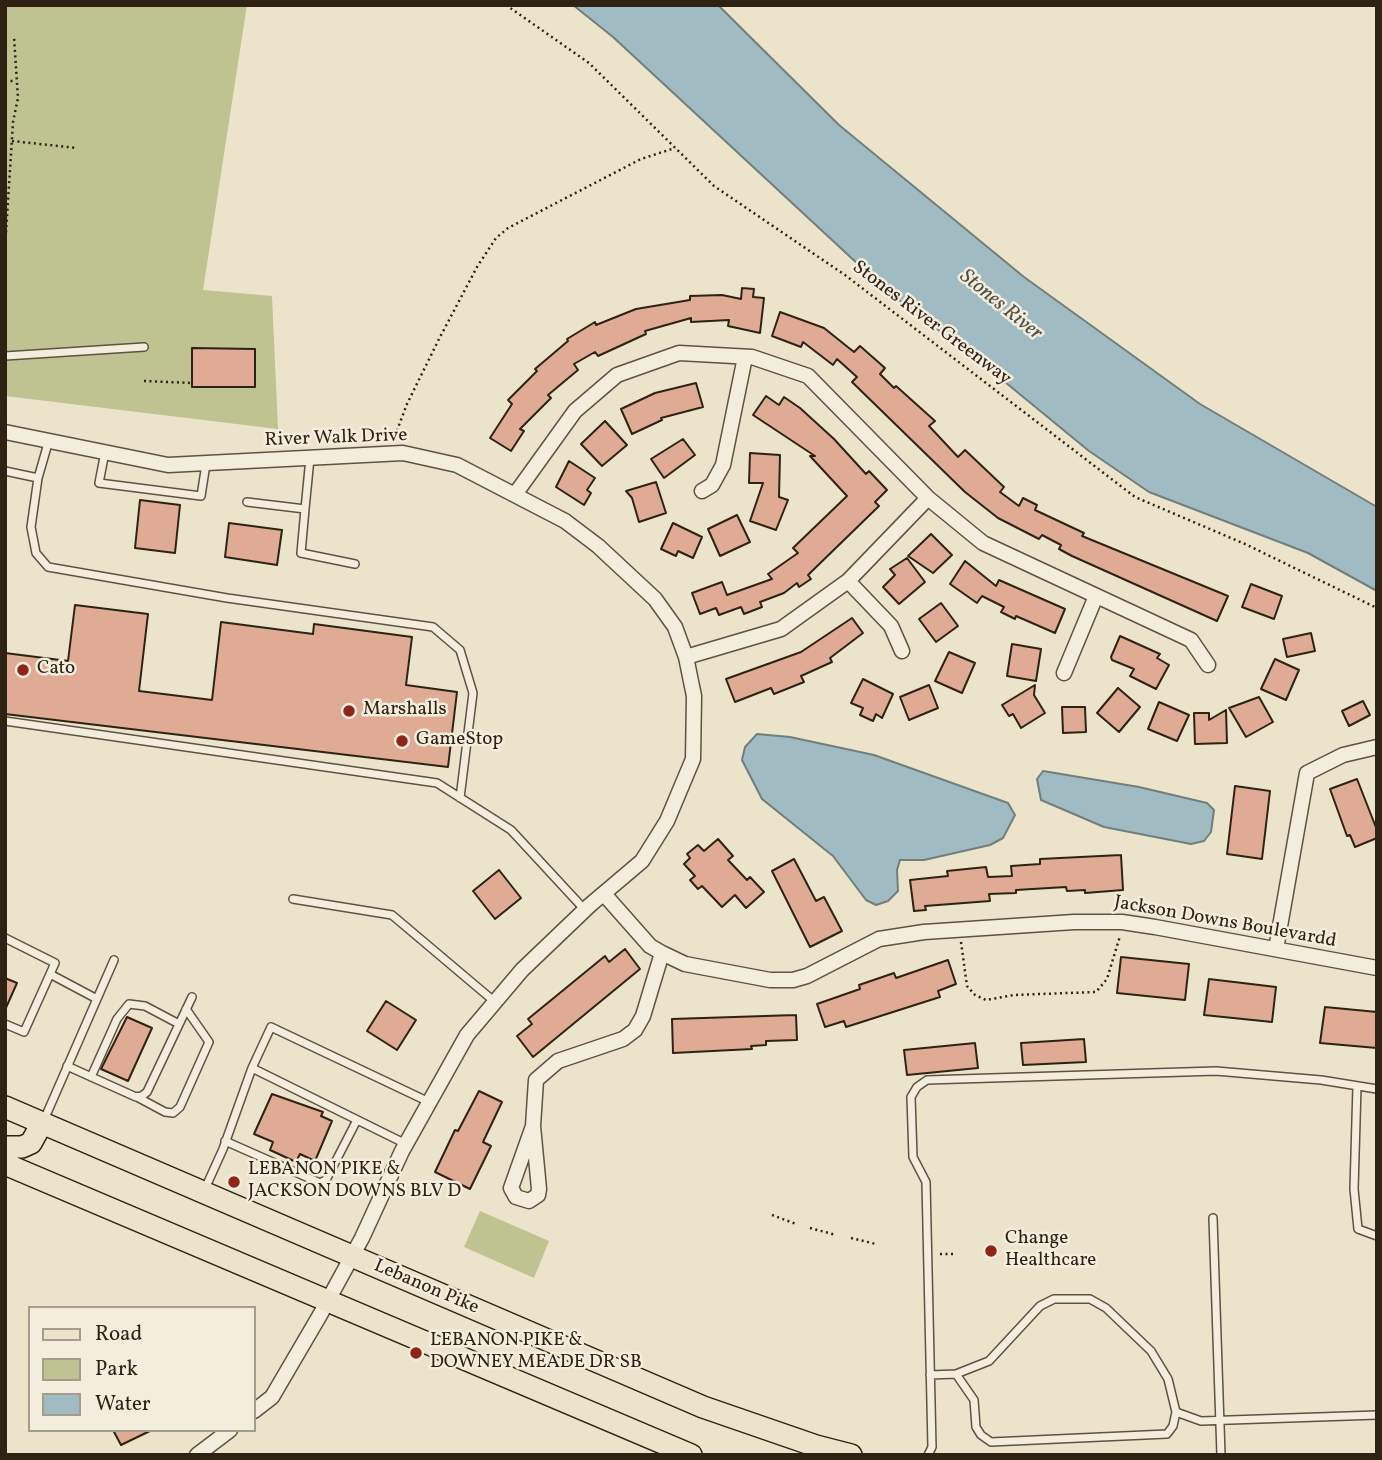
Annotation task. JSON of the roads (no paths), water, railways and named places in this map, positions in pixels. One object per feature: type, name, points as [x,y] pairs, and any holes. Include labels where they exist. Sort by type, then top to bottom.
[{"type":"main road","name":"Lebanon Pike","points":[[5,1107],[703,1407],[850,1455]]},
{"type":"main road","points":[[5,1147],[22,1147],[32,1143],[42,1123]]},
{"type":"main road","points":[[5,1164],[691,1455]]},
{"type":"street","points":[[516,494],[575,411],[617,375],[679,354],[745,357],[808,376],[928,498],[983,542],[1191,640],[1208,665]]},
{"type":"street","points":[[702,491],[712,485],[723,465],[745,357]]},
{"type":"street","name":"River Walk Drive","points":[[5,432],[169,465],[403,453],[457,465],[565,521],[598,546],[655,599],[676,627],[686,657],[694,696],[694,759],[667,821],[642,861],[522,970],[467,1035],[406,1144],[328,1301],[272,1396],[256,1409]]},
{"type":"street","points":[[686,657],[781,629],[848,581],[928,498]]},
{"type":"street","points":[[848,581],[891,626],[902,650]]},
{"type":"street","points":[[1064,673],[1097,596]]},
{"type":"street","points":[[1276,950],[1307,773],[1343,755],[1377,747]]},
{"type":"street","name":"Jackson Downs Boulevardd","points":[[604,894],[650,946],[685,964],[717,971],[793,980],[824,968],[865,944],[879,939],[960,929],[1120,922],[1377,968]]},
{"type":"street","points":[[533,1126],[534,1085],[541,1074],[558,1061],[623,1039],[635,1030],[643,1016],[662,953]]},
{"type":"street","points":[[197,1455],[227,1432]]},
{"type":"lane","points":[[5,356],[144,348]]},
{"type":"lane","points":[[49,440],[38,478],[31,527],[36,553],[48,567],[227,598],[433,627],[460,650],[473,693],[460,798]]},
{"type":"lane","points":[[106,451],[100,483],[201,496],[206,463]]},
{"type":"lane","points":[[310,458],[301,553],[355,564]]},
{"type":"lane","points":[[5,471],[38,478]]},
{"type":"lane","points":[[247,502],[304,509]]},
{"type":"lane","points":[[5,721],[437,783],[512,830],[585,910]]},
{"type":"lane","points":[[293,899],[392,915],[495,1002]]},
{"type":"lane","points":[[5,938],[55,962],[24,1032],[5,1024]]},
{"type":"lane","points":[[42,1123],[114,960]]},
{"type":"lane","points":[[50,974],[97,999]]},
{"type":"lane","points":[[136,1097],[147,1092],[192,997]]},
{"type":"lane","points":[[91,1077],[117,1019],[129,1004],[145,1006],[179,1024]]},
{"type":"lane","points":[[67,1066],[165,1112],[173,1113],[180,1107],[209,1042],[186,1009]]},
{"type":"lane","points":[[203,1192],[271,1027],[429,1103]]},
{"type":"lane","points":[[252,1068],[406,1144]]},
{"type":"lane","points":[[928,1455],[932,1447],[926,1182],[913,1157],[911,1097],[927,1080],[1216,1072],[1321,1080],[1377,1089]]},
{"type":"lane","points":[[1357,1086],[1354,1189],[1358,1229],[1377,1236]]},
{"type":"lane","points":[[225,1141],[320,1183],[326,1180],[357,1119]]},
{"type":"lane","points":[[1213,1218],[1221,1455]]},
{"type":"lane","points":[[930,1375],[956,1374],[989,1361],[1040,1306],[1054,1299],[1090,1299],[1106,1308],[1152,1351],[1168,1380],[1176,1412],[1173,1426],[1167,1434],[991,1442],[976,1427],[974,1400],[956,1374]]},
{"type":"lane","points":[[1176,1412],[1201,1421],[1377,1415]]},
{"type":"water","name":"Stones River","points":[[573,5],[718,5],[839,125],[1024,277],[1200,404],[1377,507],[1377,591],[1308,553],[1149,492],[1089,451],[983,364],[887,291],[613,37]]},
{"type":"water","points":[[757,734],[790,737],[874,755],[1008,803],[1015,815],[1003,838],[990,845],[924,860],[900,860],[897,870],[898,891],[888,901],[876,905],[866,900],[833,856],[762,799],[742,760],[745,747]]},
{"type":"water","points":[[1043,771],[1139,787],[1207,803],[1214,810],[1211,832],[1204,841],[1191,844],[1104,827],[1041,800],[1037,779]]},
{"type":"place","name":"Cato","points":[[23,670]]},
{"type":"place","name":"Marshalls","points":[[349,711]]},
{"type":"place","name":"GameStop","points":[[402,741]]},
{"type":"place","name":"LEBANON PIKE & JACKSON DOWNS BLV D","points":[[234,1182]]},
{"type":"place","name":"Change Healthcare","points":[[991,1251]]},
{"type":"place","name":"LEBANON PIKE & DOWNEY MEADE DR SB","points":[[416,1353]]}]
